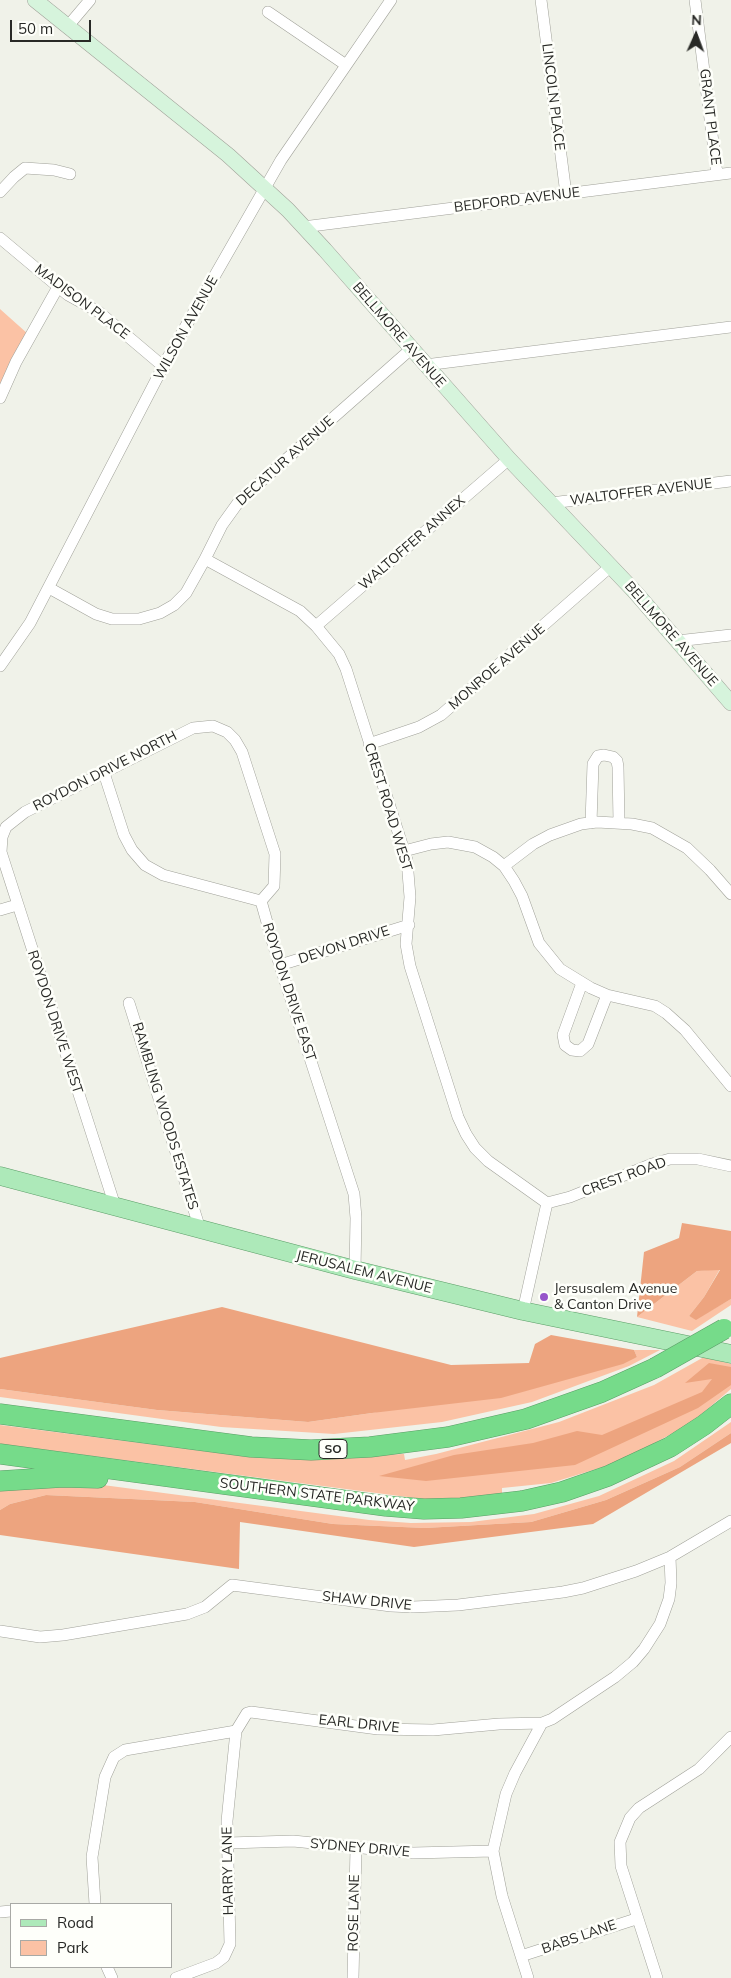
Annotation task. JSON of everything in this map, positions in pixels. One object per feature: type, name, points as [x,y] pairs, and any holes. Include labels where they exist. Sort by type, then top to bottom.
[{"type":"highway","name":"SO","points":[[0,1414],[251,1447],[311,1450],[370,1448],[448,1438],[526,1419],[602,1392],[655,1368],[727,1326]]},
{"type":"highway","name":"SOUTHERN STATE PARKWAY","points":[[0,1454],[405,1508],[461,1508],[522,1501],[586,1484],[648,1459],[704,1425],[731,1404]]},
{"type":"highway","points":[[0,1481],[77,1477],[176,1488],[273,1490]]},
{"type":"main road","name":"BELLMORE AVENUE","points":[[34,0],[228,155],[326,250],[509,459],[610,566],[731,703]]},
{"type":"main road","name":"JERUSALEM AVENUE","points":[[0,1176],[355,1270],[523,1311],[731,1354]]},
{"type":"street","points":[[68,26],[90,0]]},
{"type":"street","name":"WILSON AVENUE","points":[[0,666],[30,623],[164,367],[281,160],[391,0]]},
{"type":"street","name":"LINCOLN PLACE","points":[[541,0],[566,194]]},
{"type":"street","name":"GRANT PLACE","points":[[695,0],[717,174]]},
{"type":"street","points":[[268,12],[346,65]]},
{"type":"street","points":[[0,192],[14,176],[25,168],[54,170],[70,174]]},
{"type":"street","name":"BEDFORD AVENUE","points":[[303,227],[731,173]]},
{"type":"street","name":"MADISON PLACE","points":[[0,238],[68,295],[99,312],[164,367]]},
{"type":"street","points":[[0,398],[16,362],[58,287]]},
{"type":"street","points":[[425,365],[731,327]]},
{"type":"street","name":"DECATUR AVENUE","points":[[49,588],[96,614],[112,619],[138,619],[160,613],[174,604],[186,592],[222,525],[240,500],[411,349]]},
{"type":"street","name":"WALTOFFER ANNEX","points":[[316,626],[509,459]]},
{"type":"street","name":"WALTOFFER AVENUE","points":[[551,503],[731,481]]},
{"type":"street","name":"CREST ROAD WEST","points":[[205,559],[286,602],[316,626],[339,654],[346,669],[404,851],[409,880],[406,944],[410,966],[458,1117],[475,1148],[488,1161],[547,1204]]},
{"type":"street","name":"MONROE AVENUE","points":[[369,744],[419,727],[441,715],[610,566]]},
{"type":"street","points":[[677,641],[731,634]]},
{"type":"street","name":"ROYDON DRIVE NORTH","points":[[2,837],[6,827],[12,820],[25,812],[193,728],[213,726],[227,732],[235,740],[242,752],[275,854],[274,886],[261,901]]},
{"type":"street","points":[[591,823],[593,764],[598,756],[604,755],[614,757],[618,767],[619,822]]},
{"type":"street","points":[[104,773],[124,835],[132,850],[145,865],[163,875],[261,901]]},
{"type":"street","points":[[504,866],[533,844],[550,835],[591,823],[619,822],[652,828],[687,848],[731,894]]},
{"type":"street","name":"ROYDON DRIVE WEST","points":[[2,837],[1,852],[17,905],[115,1206]]},
{"type":"street","points":[[404,851],[448,842],[475,848],[493,857],[504,866],[522,896],[539,943],[560,969],[582,983],[607,995],[641,1002],[666,1013],[685,1030],[731,1086]]},
{"type":"street","name":"ROYDON DRIVE EAST","points":[[261,901],[354,1194],[356,1218],[355,1270]]},
{"type":"street","points":[[0,910],[17,905]]},
{"type":"street","name":"DEVON DRIVE","points":[[280,965],[408,924]]},
{"type":"street","points":[[582,983],[563,1035],[565,1045],[572,1050],[580,1051],[588,1044],[607,995]]},
{"type":"street","name":"RAMBLING WOODS ESTATES","points":[[129,1003],[200,1229]]},
{"type":"street","name":"CREST ROAD","points":[[547,1204],[670,1159],[698,1159],[731,1166]]},
{"type":"street","points":[[523,1311],[547,1204]]},
{"type":"street","points":[[0,1486],[29,1478]]},
{"type":"street","name":"SHAW DRIVE","points":[[0,1631],[40,1637],[63,1635],[187,1614],[205,1607],[232,1585],[391,1606],[413,1607],[458,1604],[583,1588],[613,1580],[670,1557],[690,1543],[731,1522]]},
{"type":"street","points":[[528,1978],[502,1896],[493,1850],[506,1794],[515,1773],[542,1724],[615,1677],[644,1650],[660,1624],[669,1599],[671,1583],[670,1557]]},
{"type":"street","name":"EARL DRIVE","points":[[236,1730],[247,1713],[251,1712],[378,1728],[434,1730],[499,1724],[542,1724]]},
{"type":"street","points":[[95,1903],[92,1857],[105,1777],[114,1757],[125,1750],[236,1730]]},
{"type":"street","name":"HARRY LANE","points":[[176,1978],[216,1963],[224,1957],[230,1944],[227,1821],[236,1730]]},
{"type":"street","points":[[657,1978],[636,1919],[621,1866],[619,1855],[620,1842],[630,1818],[639,1808],[698,1769],[731,1737]]},
{"type":"street","name":"SYDNEY DRIVE","points":[[228,1843],[293,1841],[414,1853],[493,1850]]},
{"type":"street","name":"ROSE LANE","points":[[353,1978],[356,1848]]},
{"type":"street","name":"BABS LANE","points":[[521,1956],[636,1919]]},
{"type":"green space","points":[[0,309],[28,334],[0,391]]},
{"type":"green space","points":[[720,1269],[704,1297],[689,1316],[696,1319],[731,1299],[731,1305],[692,1331],[637,1317],[697,1271]]},
{"type":"green space","points":[[634,1350],[660,1350],[629,1366],[532,1402],[442,1422],[334,1434],[221,1427],[0,1397],[0,1389],[157,1410],[308,1422],[372,1413],[637,1357]]},
{"type":"green space","points":[[704,1357],[731,1364],[731,1389],[690,1424],[619,1462],[551,1483],[502,1488],[502,1496],[438,1501],[0,1444],[0,1425],[250,1457],[313,1458],[404,1454],[405,1460],[436,1454],[559,1422],[654,1385]]},
{"type":"green space","points":[[731,1422],[731,1433],[680,1467],[606,1500],[531,1522],[425,1528],[333,1524],[195,1502],[46,1495],[10,1504],[0,1510],[0,1491],[80,1482],[369,1520],[411,1523],[471,1522],[534,1514],[599,1496],[674,1461]]},
{"type":"shaded area","points":[[682,1223],[731,1231],[731,1299],[696,1320],[689,1316],[704,1297],[720,1270],[697,1271],[637,1317],[644,1252],[679,1238]]},
{"type":"shaded area","points":[[222,1307],[451,1365],[529,1363],[535,1344],[551,1335],[634,1350],[637,1357],[623,1364],[501,1398],[308,1422],[157,1410],[0,1389],[0,1358]]},
{"type":"shaded area","points":[[709,1363],[731,1367],[731,1385],[698,1408],[575,1465],[426,1481],[379,1476],[454,1455],[533,1443],[577,1431],[602,1435],[702,1392],[712,1379],[685,1383]]},
{"type":"shaded area","points":[[731,1433],[731,1443],[593,1524],[414,1547],[240,1522],[239,1569],[0,1535],[0,1510],[10,1504],[46,1495],[195,1502],[333,1524],[425,1528],[531,1522],[606,1500],[680,1467]]},
{"type":"place","name":"Jersusalem Avenue & Canton Drive","points":[[544,1297]]}]
